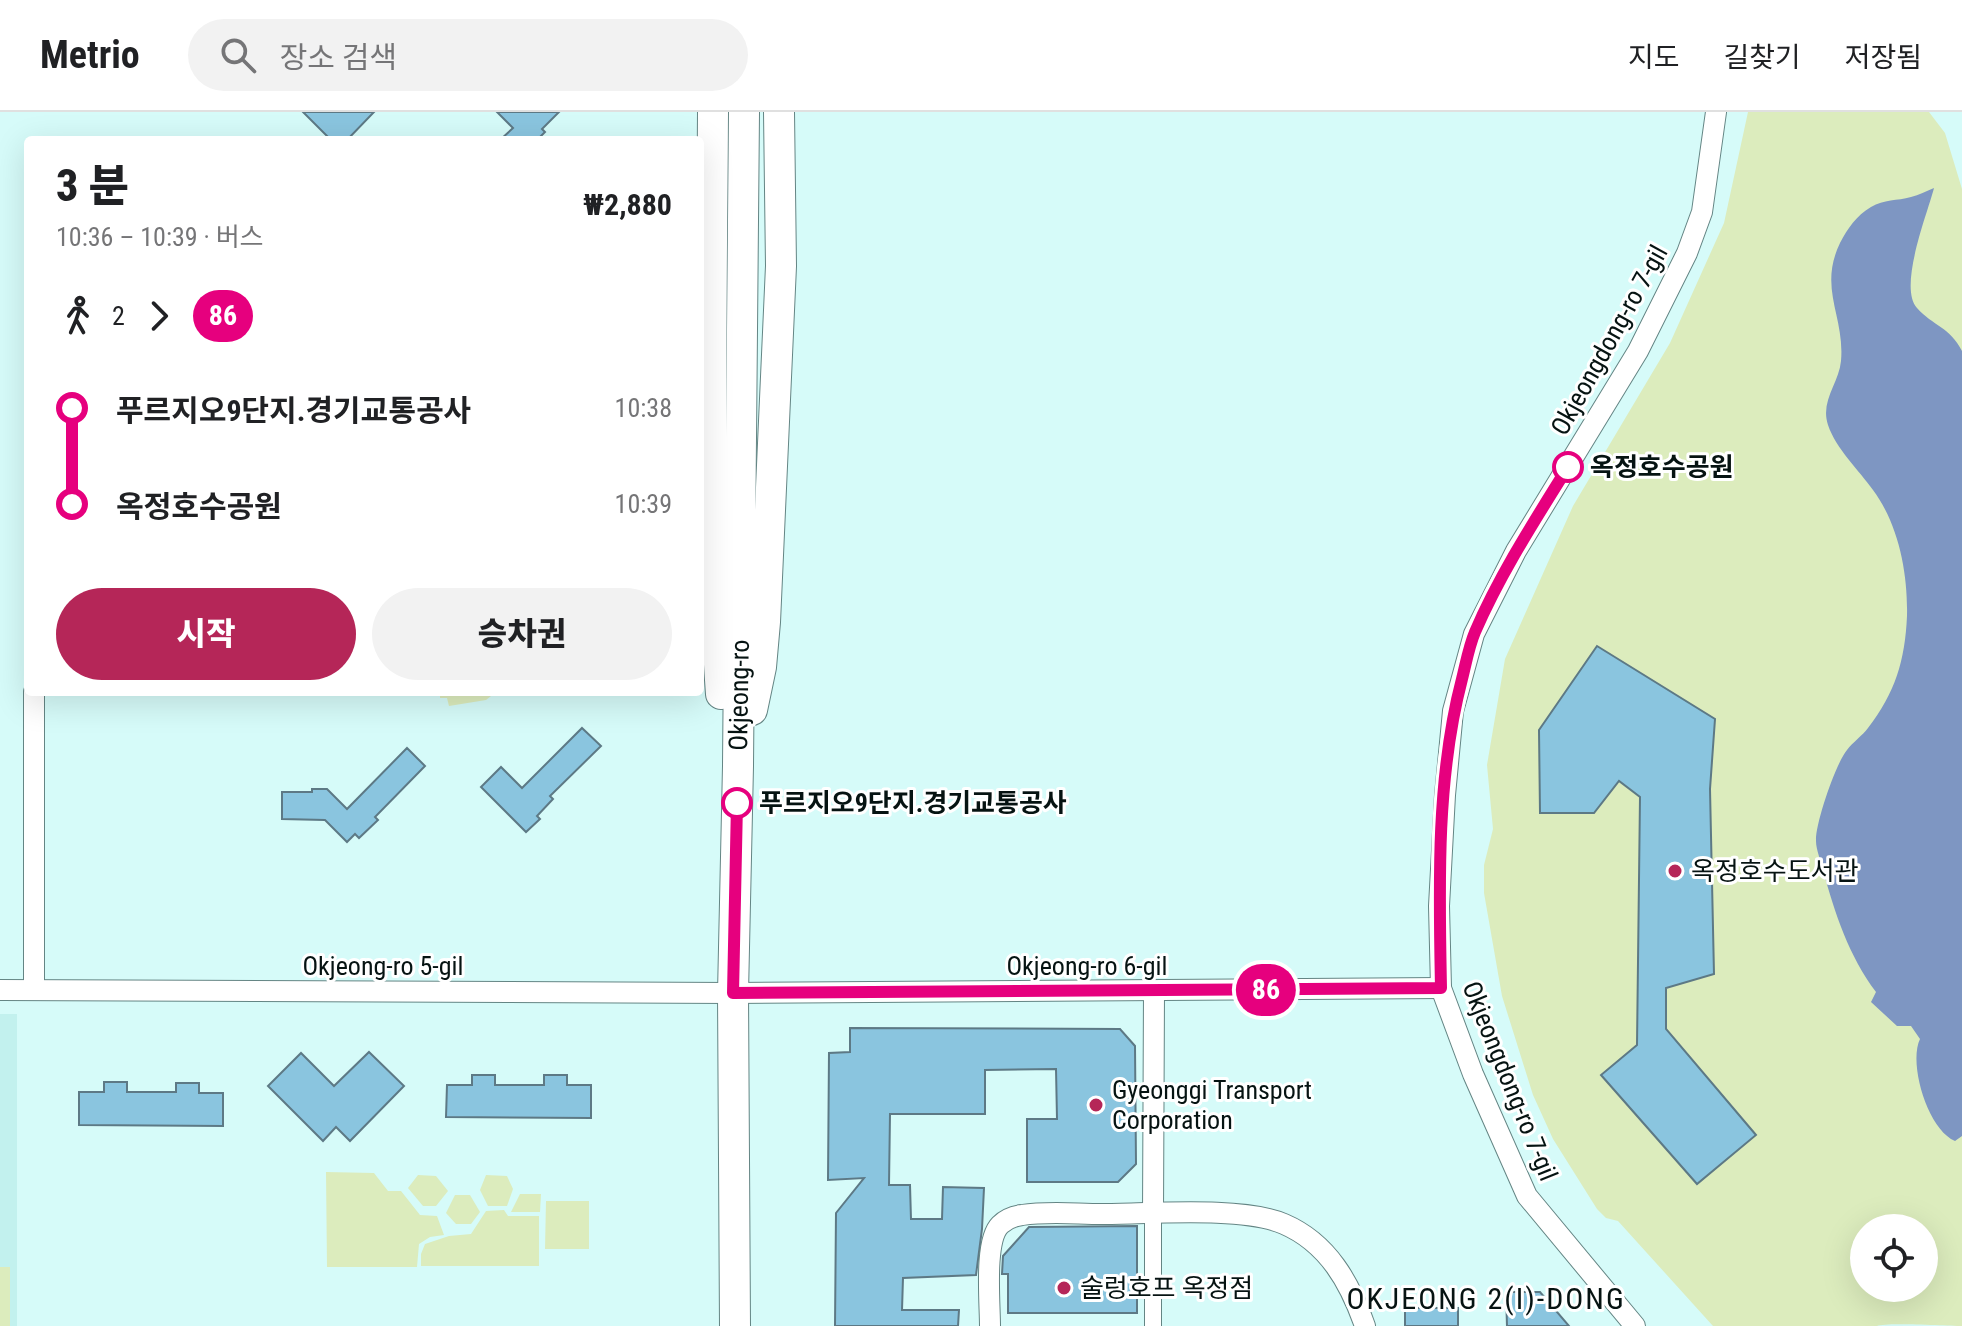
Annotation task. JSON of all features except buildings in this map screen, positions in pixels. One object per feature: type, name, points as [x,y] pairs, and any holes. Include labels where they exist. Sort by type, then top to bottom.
[{"type":"main road","points":[[713,112],[716,612],[721,697],[738,766]]},
{"type":"main road","name":"Okjeong-ro","points":[[735,1326],[733,993],[744,112]]},
{"type":"main road","points":[[738,766],[761,667],[765,622],[781,266],[779,112]]},
{"type":"street","name":"Okjeongdong-ro 7-gil","points":[[1635,1326],[1527,1196],[1473,1074],[1441,988],[1439,906],[1445,795],[1453,711],[1474,634],[1516,551],[1638,351],[1687,253],[1702,212],[1716,112]]},
{"type":"street","points":[[34,696],[34,990]]},
{"type":"street","name":"Okjeong-ro 6-gil","points":[[733,993],[1441,988]]},
{"type":"street","name":"Okjeong-ro 5-gil","points":[[0,990],[733,993]]},
{"type":"street","points":[[1153,1326],[1154,992]]},
{"type":"street","points":[[990,1326],[991,1242],[1001,1224],[1022,1215],[1153,1214],[1250,1215],[1284,1224],[1318,1246],[1333,1260],[1365,1326]]},
{"type":"shaded area","points":[[1934,188],[1916,250],[1911,284],[1912,298],[1917,308],[1947,332],[1962,351],[1962,1136],[1955,1141],[1936,1124],[1923,1095],[1917,1064],[1920,1039],[1911,1026],[1897,1026],[1871,1002],[1876,992],[1844,934],[1816,841],[1822,808],[1842,757],[1868,728],[1892,689],[1904,648],[1907,616],[1904,567],[1889,519],[1873,490],[1836,442],[1828,425],[1826,408],[1841,361],[1831,275],[1840,243],[1857,218],[1876,204],[1911,197]]},
{"type":"shaded area","points":[[0,1014],[17,1014],[17,1326],[0,1326]]},
{"type":"green space","points":[[1748,112],[1929,112],[1945,133],[1962,189],[1962,1326],[1713,1326],[1618,1221],[1606,1218],[1597,1209],[1553,1139],[1533,1095],[1502,996],[1484,893],[1484,865],[1493,829],[1487,765],[1505,659],[1573,506],[1670,343],[1724,223]]},
{"type":"green space","points":[[491,696],[486,700],[449,706],[447,698],[440,698]]},
{"type":"green space","points":[[326,1172],[374,1173],[388,1191],[401,1191],[420,1215],[437,1216],[444,1235],[430,1237],[419,1244],[417,1267],[327,1267]]},
{"type":"green space","points":[[418,1175],[436,1176],[448,1191],[436,1206],[423,1206],[408,1188]]},
{"type":"green space","points":[[486,1175],[507,1176],[513,1189],[507,1206],[488,1206],[480,1190]]},
{"type":"green space","points":[[520,1194],[541,1194],[540,1212],[511,1212]]},
{"type":"green space","points":[[455,1195],[470,1195],[480,1212],[471,1224],[456,1224],[446,1213]]},
{"type":"green space","points":[[546,1201],[589,1201],[589,1249],[545,1249]]},
{"type":"green space","points":[[504,1210],[508,1216],[539,1216],[539,1266],[421,1266],[425,1244],[449,1236],[471,1234],[486,1211]]},
{"type":"green space","points":[[0,1267],[10,1267],[10,1326],[0,1326]]},
{"type":"bus line","name":"86","points":[[737,803],[733,993],[1441,988],[1440,878],[1453,711],[1474,634],[1516,551],[1568,467]]},
{"type":"place","name":"옥정호수공원","points":[[1568,467]]},
{"type":"place","name":"푸르지오9단지.경기교통공사","points":[[737,803]]},
{"type":"place","name":"옥정호수도서관","points":[[1675,871]]},
{"type":"place","name":"Gyeonggi Transport Corporation","points":[[1096,1105]]},
{"type":"place","name":"술렁호프 옥정점","points":[[1064,1288]]},
{"type":"district","name":"OKJEONG 2(I)-DONG","points":[[1486,1299]]}]
